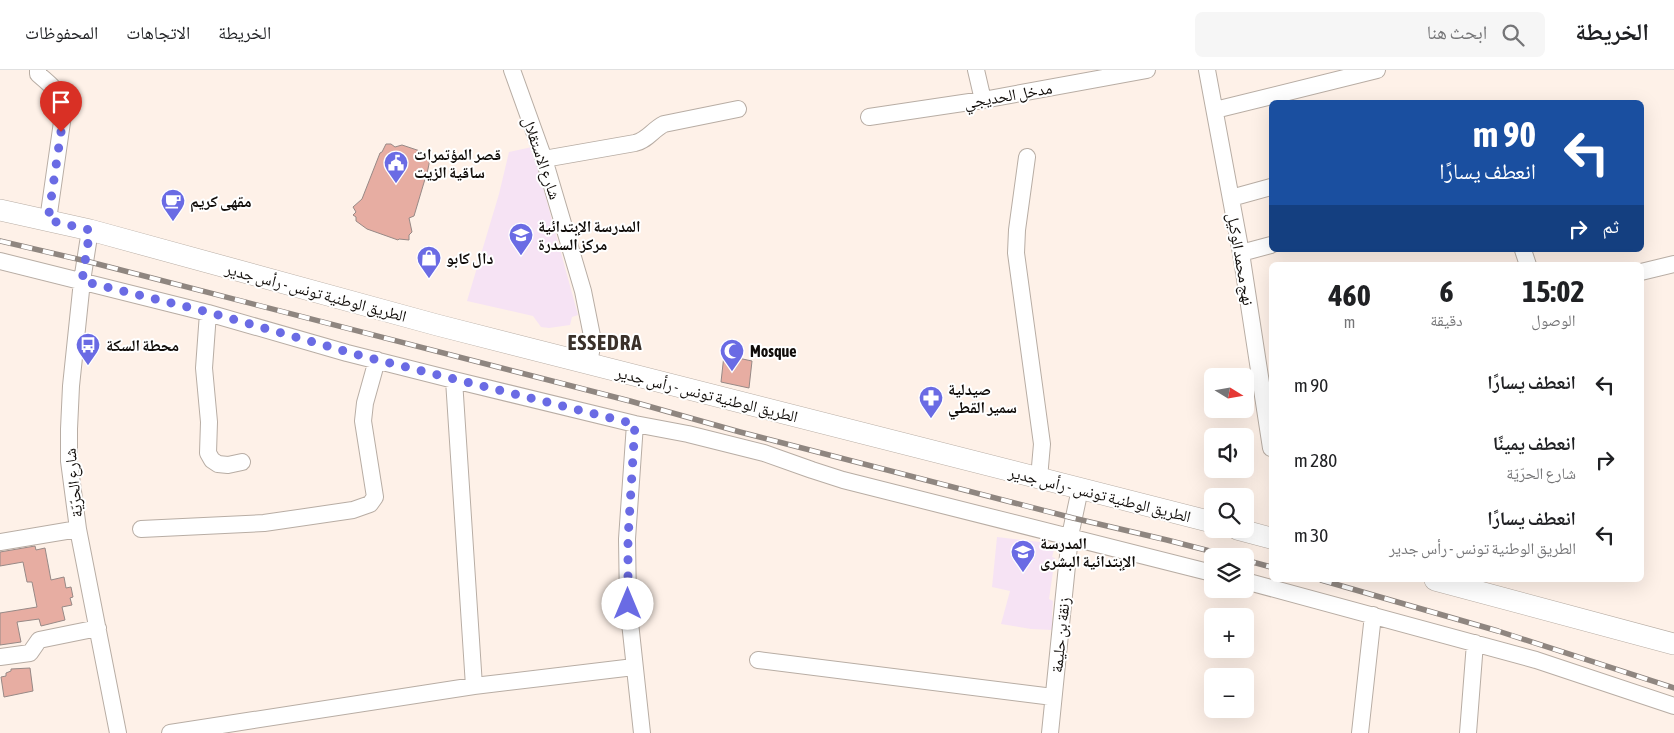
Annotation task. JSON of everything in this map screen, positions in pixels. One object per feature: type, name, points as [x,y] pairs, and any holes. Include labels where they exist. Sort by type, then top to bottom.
[{"type":"main road","name":"الطريق الوطنية تونس - رأس جدير","points":[[0,210],[90,230],[419,320],[1204,520]]},
{"type":"main road","points":[[1254,532],[1269,535]]},
{"type":"main road","points":[[1442,582],[1674,644]]},
{"type":"street","points":[[38,70],[38,74],[59,93],[63,101],[63,115],[48,220]]},
{"type":"street","name":"شارع الاستقلال","points":[[512,70],[544,159],[583,291],[593,341],[589,364]]},
{"type":"street","points":[[976,70],[983,100]]},
{"type":"street","name":"مدخل الحديجي","points":[[869,117],[983,100],[1147,70]]},
{"type":"street","name":"نهج محمد الوكيل","points":[[1207,70],[1241,253],[1269,435]]},
{"type":"street","points":[[1215,110],[1377,70]]},
{"type":"street","points":[[544,159],[644,141],[656,128],[664,124],[738,109]]},
{"type":"street","points":[[1027,157],[1016,253],[1042,444],[1039,478]]},
{"type":"street","points":[[1231,198],[1269,188]]},
{"type":"street","name":"شارع الحرّيّة","points":[[90,230],[82,281],[73,368],[69,461],[78,529],[118,733]]},
{"type":"street","points":[[1241,253],[1269,246]]},
{"type":"street","points":[[0,260],[208,312],[376,360],[454,380],[764,453],[843,480],[1204,571]]},
{"type":"street","points":[[1644,271],[1674,264]]},
{"type":"street","points":[[208,312],[204,368],[208,453],[212,460],[218,464],[228,465],[242,462]]},
{"type":"street","points":[[141,529],[264,523],[352,510],[370,504],[375,497],[363,421],[365,403],[376,360]]},
{"type":"street","points":[[454,380],[474,686]]},
{"type":"street","points":[[635,424],[628,539],[628,604],[642,733]]},
{"type":"street","name":"زنقة بن حليمة","points":[[1050,733],[1070,536],[1080,489]]},
{"type":"street","points":[[0,542],[78,529]]},
{"type":"street","points":[[1254,584],[1536,660],[1674,706]]},
{"type":"street","points":[[1360,733],[1373,615]]},
{"type":"street","points":[[0,657],[30,653],[39,640],[98,628]]},
{"type":"street","points":[[1468,733],[1475,643]]},
{"type":"street","points":[[758,660],[1053,697]]},
{"type":"street","points":[[170,733],[474,686],[634,666]]},
{"type":"shaded area","name":"المدرسة الإبتدائية مركز السدرة","points":[[532,147],[578,315],[572,317],[570,325],[549,328],[541,327],[533,316],[467,301],[499,194],[509,152]]},
{"type":"shaded area","name":"المدرسة الإبتدائية البشرى","points":[[997,537],[1049,543],[1054,550],[1052,557],[1055,558],[1049,599],[1053,601],[1053,630],[1031,629],[1001,624],[1010,591],[992,587]]},
{"type":"building","name":"قصر المؤتمرات ساقية الزيت","points":[[386,144],[391,144],[395,147],[402,145],[420,151],[421,155],[427,156],[430,159],[414,216],[409,218],[412,232],[409,235],[409,240],[398,240],[367,229],[356,221],[356,217],[353,215],[356,212],[353,207],[362,199],[380,153]]},
{"type":"building","points":[[724,355],[752,361],[749,388],[721,382]]},
{"type":"building","points":[[35,546],[36,550],[45,548],[51,580],[64,577],[66,588],[71,587],[73,597],[70,598],[72,605],[62,607],[65,620],[41,626],[39,619],[17,622],[21,642],[0,645],[0,613],[37,607],[32,582],[27,582],[23,562],[0,566],[0,552]]},
{"type":"building","points":[[30,668],[33,691],[4,697],[1,677],[6,676],[6,673],[11,671],[11,669]]},
{"type":"railway","points":[[0,241],[86,261],[630,401],[740,432],[1073,518],[1204,550]]},
{"type":"railway","points":[[1254,562],[1269,566]]},
{"type":"railway","points":[[1328,582],[1498,631],[1674,688]]},
{"type":"place","name":"قصر المؤتمرات ساقية الزيت","points":[[396,184]]},
{"type":"place","name":"مقهى كريم","points":[[173,222]]},
{"type":"place","name":"المدرسة الإبتدائية مركز السدرة","points":[[521,256]]},
{"type":"place","name":"دال كابو","points":[[429,279]]},
{"type":"place","name":"محطة السكة","points":[[88,366]]},
{"type":"place","name":"Mosque","points":[[732,372]]},
{"type":"place","name":"صيدلية سمير القطي","points":[[931,419]]},
{"type":"place","name":"المدرسة الإبتدائية البشرى","points":[[1023,573]]},
{"type":"district","name":"ESSEDRA","points":[[605,343]]},
{"type":"route","points":[[61,132],[48,220],[90,230],[82,281],[208,312],[454,380],[635,424],[628,539],[628,604]]}]
